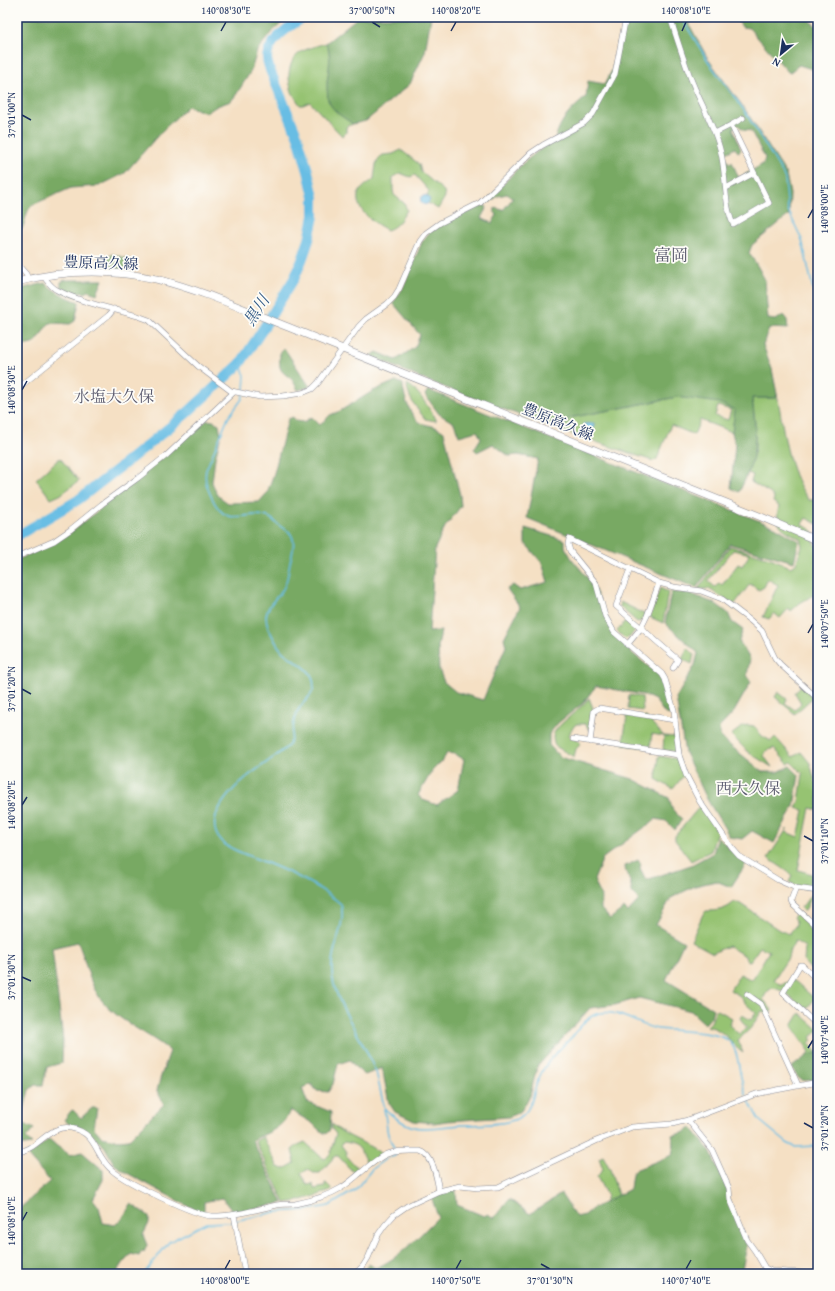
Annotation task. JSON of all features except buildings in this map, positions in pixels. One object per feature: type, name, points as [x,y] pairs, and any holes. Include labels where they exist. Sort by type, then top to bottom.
[{"type":"main road","name":"豊原高久線","points":[[17,282],[60,274],[81,272],[138,276],[175,284],[288,327],[765,518],[818,541]]},
{"type":"street","points":[[44,277],[56,290],[79,299],[149,320],[207,373],[234,392],[271,397],[302,393],[312,389],[366,319],[394,297],[420,241],[426,233],[440,223],[480,203],[531,154],[543,145],[584,123],[593,114],[616,74],[626,17]]},
{"type":"street","points":[[670,17],[693,83],[715,133],[720,151],[728,208],[733,224],[769,203],[731,125]]},
{"type":"street","points":[[715,133],[743,118]]},
{"type":"street","points":[[726,188],[754,173]]},
{"type":"street","points":[[17,264],[26,274],[28,279]]},
{"type":"street","points":[[17,389],[94,328],[114,309]]},
{"type":"street","points":[[17,558],[54,541],[138,478],[167,455],[234,392]]},
{"type":"street","points":[[818,699],[775,658],[759,628],[722,599],[701,591],[659,583],[569,539],[568,544],[570,550],[596,583],[608,622],[614,632],[627,645],[662,674],[665,679],[672,701],[679,755],[686,775],[700,802],[732,848],[739,856],[760,870],[796,888],[818,891]]},
{"type":"street","points":[[630,569],[616,606],[678,660],[673,668]]},
{"type":"street","points":[[627,645],[641,628],[648,616],[659,583]]},
{"type":"street","points":[[590,742],[594,711],[599,708],[675,720]]},
{"type":"street","points":[[573,739],[679,755]]},
{"type":"street","points":[[796,888],[791,901],[792,904],[818,928]]},
{"type":"street","points":[[818,981],[802,965],[800,965],[783,991],[783,993],[818,1026]]},
{"type":"street","points":[[747,994],[761,1004],[798,1086]]},
{"type":"street","points":[[339,1274],[346,1272],[355,1273],[363,1266],[378,1235],[394,1215],[407,1206],[439,1191],[454,1187],[498,1187],[596,1141],[632,1127],[672,1124],[688,1120],[753,1095],[818,1082]]},
{"type":"street","points":[[688,1120],[712,1150],[729,1188],[730,1199],[745,1236],[765,1268],[770,1271],[818,1274]]},
{"type":"street","points":[[17,1152],[25,1151],[31,1148],[54,1130],[63,1128],[74,1129],[85,1133],[91,1138],[104,1164],[114,1172],[130,1182],[201,1214],[209,1216],[234,1215],[279,1205],[297,1203],[331,1193],[342,1188],[390,1152],[424,1152],[429,1157],[435,1171],[439,1191]]},
{"type":"street","points":[[234,1215],[245,1274]]},
{"type":"green space","points":[[17,17],[288,17],[270,34],[257,51],[251,71],[231,101],[217,106],[206,113],[188,106],[161,132],[125,173],[99,186],[71,188],[32,205],[27,213],[22,229],[17,230]]},
{"type":"green space","points":[[358,17],[431,17],[425,52],[410,84],[366,121],[353,124],[335,111],[328,100],[327,84],[330,61],[326,43]]},
{"type":"green space","points":[[628,17],[685,17],[708,59],[744,108],[786,174],[790,194],[789,215],[752,245],[749,253],[765,280],[768,319],[776,320],[783,315],[787,320],[788,329],[769,328],[763,345],[772,369],[777,394],[776,398],[752,398],[755,424],[753,457],[750,468],[739,492],[731,488],[735,445],[732,432],[735,410],[719,403],[677,397],[569,418],[566,425],[559,426],[560,430],[425,380],[371,356],[377,352],[396,360],[415,347],[420,335],[393,303],[403,288],[422,242],[428,234],[441,224],[485,205],[487,207],[481,218],[492,223],[497,215],[494,211],[495,208],[503,210],[513,198],[507,194],[498,196],[490,202],[488,200],[521,165],[538,151],[555,140],[563,121],[586,97],[588,81],[605,84],[613,68],[619,39]],"holes":[[[738,125],[744,130],[751,131],[765,158],[763,164],[739,178],[732,162],[729,164],[724,154],[735,148],[738,152],[741,150],[733,128]]]},
{"type":"green space","points":[[735,17],[804,17],[818,27],[818,71],[799,65],[789,73],[749,28],[742,27]]},
{"type":"green space","points":[[326,43],[329,49],[330,64],[327,81],[337,112],[353,124],[346,127],[346,133],[342,136],[310,102],[300,105],[292,92],[290,83],[290,66],[296,56],[305,50]]},
{"type":"green space","points":[[401,150],[419,164],[421,172],[444,191],[445,197],[438,209],[428,203],[430,200],[427,195],[429,191],[415,175],[410,177],[400,173],[393,177],[393,190],[394,195],[404,203],[407,210],[401,219],[391,229],[387,230],[372,221],[363,212],[358,201],[358,195],[363,188],[374,179],[376,164],[379,158],[383,155],[393,154]]},
{"type":"green space","points":[[112,254],[132,260],[131,268],[128,270],[96,268],[99,258],[107,258]]},
{"type":"green space","points":[[65,280],[103,280],[97,294],[88,291],[86,293],[80,291],[78,297],[61,291],[61,282]]},
{"type":"green space","points":[[45,283],[61,294],[79,302],[75,321],[70,324],[50,323],[35,343],[26,345],[17,344],[17,315],[20,311],[17,302],[17,290]]},
{"type":"green space","points":[[284,348],[310,387],[298,390],[293,381],[282,371],[280,365],[280,353]]},
{"type":"green space","points":[[396,381],[403,384],[406,400],[417,421],[440,429],[444,432],[460,495],[461,506],[445,527],[435,548],[429,632],[441,631],[438,646],[439,669],[444,682],[456,692],[483,700],[506,646],[504,638],[520,607],[507,589],[513,585],[520,590],[548,582],[542,563],[525,543],[525,528],[565,540],[565,547],[572,559],[592,583],[614,635],[632,653],[659,675],[671,715],[665,714],[655,700],[644,695],[596,686],[583,703],[558,723],[549,734],[549,745],[560,757],[633,779],[669,798],[673,810],[682,819],[675,830],[666,821],[656,819],[603,858],[594,880],[601,896],[601,909],[610,919],[624,908],[628,912],[639,900],[631,892],[631,885],[625,866],[638,860],[641,864],[640,868],[646,880],[691,865],[713,853],[718,837],[746,864],[731,887],[716,881],[695,886],[671,898],[656,925],[684,942],[666,980],[713,1009],[711,1017],[705,1024],[691,1011],[639,998],[615,1005],[590,1008],[537,1067],[530,1096],[521,1111],[509,1117],[434,1123],[414,1121],[395,1112],[389,1103],[382,1068],[365,1075],[356,1068],[350,1060],[338,1064],[333,1084],[328,1092],[317,1091],[311,1084],[302,1088],[307,1102],[331,1112],[330,1130],[326,1134],[312,1123],[290,1110],[284,1122],[279,1126],[252,1140],[283,1203],[233,1212],[222,1198],[204,1202],[204,1213],[184,1204],[127,1173],[114,1164],[105,1147],[93,1136],[64,1120],[73,1110],[81,1118],[92,1108],[97,1108],[94,1128],[102,1137],[117,1140],[129,1139],[164,1104],[157,1091],[170,1051],[118,1016],[101,999],[94,988],[87,971],[78,942],[52,948],[63,1040],[62,1063],[47,1067],[43,1085],[35,1085],[29,1090],[21,1122],[34,1129],[26,1138],[32,1144],[17,1146],[17,560],[52,544],[72,532],[207,420],[219,424],[221,435],[215,458],[212,482],[217,495],[228,503],[259,502],[267,493],[274,473],[288,419],[293,417],[296,421],[304,422],[312,417],[320,425],[330,415],[340,411],[373,391]],"holes":[[[447,753],[454,754],[464,759],[458,790],[437,805],[423,800],[418,795],[432,771],[443,760]]]},
{"type":"green space","points":[[407,384],[415,390],[427,405],[436,421],[425,419],[411,398],[407,389]]},
{"type":"green space","points":[[428,390],[775,527],[799,541],[794,562],[730,544],[696,588],[527,518],[538,459],[518,455],[509,456],[493,444],[477,452],[474,449],[481,438],[477,431],[459,436],[454,423],[439,414],[425,395]]},
{"type":"green space","points":[[777,394],[787,449],[795,476],[809,500],[818,500],[818,523],[817,524],[806,518],[802,524],[813,531],[815,545],[818,546],[817,593],[800,603],[791,611],[789,608],[780,618],[774,613],[769,619],[763,617],[778,585],[768,579],[764,587],[759,590],[750,584],[734,605],[709,589],[698,589],[730,546],[773,559],[790,567],[796,564],[802,546],[800,539],[781,527],[778,519],[779,506],[773,502],[774,498],[771,494],[751,482],[753,475],[748,473],[755,449],[755,423],[752,398],[775,398]],"holes":[[[733,550],[750,554],[742,566],[738,564],[722,585],[719,583],[715,587],[708,581]]]},
{"type":"green space","points":[[677,397],[719,402],[735,410],[732,432],[700,420],[694,435],[671,425],[657,459],[653,461],[560,430],[559,426],[566,425],[569,418]],"holes":[[[718,406],[731,410],[728,420],[715,416]]]},
{"type":"green space","points":[[60,458],[79,481],[60,495],[51,499],[36,479]]},
{"type":"green space","points":[[660,588],[668,592],[663,623],[650,617]]},
{"type":"green space","points":[[671,592],[689,593],[716,604],[728,613],[732,622],[743,630],[739,641],[750,659],[747,675],[751,682],[734,712],[719,728],[721,738],[763,772],[778,772],[790,766],[799,775],[794,806],[774,843],[752,831],[742,839],[730,837],[708,801],[685,753],[676,698],[695,665],[698,653],[665,623]]},
{"type":"green space","points":[[620,602],[645,614],[642,621],[637,622],[620,607]]},
{"type":"green space","points":[[626,620],[635,627],[635,630],[630,637],[625,639],[617,631]]},
{"type":"green space","points":[[688,648],[694,654],[692,664],[682,659]]},
{"type":"green space","points":[[801,685],[813,697],[795,714],[775,697],[778,692],[787,699],[785,703],[795,710],[801,703],[795,693]]},
{"type":"green space","points":[[629,695],[642,697],[643,711],[628,709]]},
{"type":"green space","points":[[589,698],[593,708],[589,731],[586,724],[576,724],[571,730],[569,736],[580,742],[574,757],[555,746],[553,735],[556,729]]},
{"type":"green space","points":[[627,715],[646,717],[664,736],[652,734],[650,748],[623,745]]},
{"type":"green space","points":[[743,726],[754,726],[762,736],[771,741],[775,737],[793,757],[801,752],[810,763],[815,781],[818,784],[818,810],[810,808],[798,870],[812,874],[808,889],[789,882],[792,876],[785,869],[768,858],[787,829],[786,832],[798,837],[804,810],[796,808],[799,801],[803,774],[791,762],[788,764],[774,748],[766,751],[764,756],[772,767],[749,753],[731,735]]},
{"type":"green space","points":[[664,736],[675,737],[677,752],[663,750]]},
{"type":"green space","points":[[659,756],[678,759],[684,775],[673,789],[656,779]]},
{"type":"green space","points":[[700,806],[717,831],[711,851],[691,861],[675,840],[675,836]]},
{"type":"green space","points":[[812,893],[814,893],[804,912],[800,907],[802,907]]},
{"type":"green space","points":[[734,902],[739,903],[779,930],[789,934],[796,925],[796,921],[793,918],[797,912],[818,932],[818,977],[804,962],[805,947],[795,941],[788,958],[774,979],[779,984],[792,980],[815,999],[805,1010],[786,993],[772,988],[767,992],[763,999],[772,1010],[768,1013],[762,1011],[750,1029],[738,1040],[743,1053],[719,1030],[707,1026],[711,1022],[716,1009],[732,1018],[729,1025],[739,1034],[747,1028],[740,1018],[742,1015],[751,1020],[756,1013],[740,996],[730,990],[740,974],[752,980],[769,951],[760,947],[750,961],[746,960],[745,956],[728,946],[713,953],[691,941],[703,914],[706,911],[721,910]]},
{"type":"green space","points":[[815,908],[818,909],[817,923],[810,916]]},
{"type":"green space","points":[[800,1013],[818,1029],[818,1031],[810,1038],[812,1040],[809,1043],[816,1052],[818,1051],[818,1053],[808,1055],[810,1052],[792,1026]]},
{"type":"green space","points":[[818,1053],[818,1079],[801,1080],[792,1067],[808,1055]]},
{"type":"green space","points":[[332,1124],[344,1133],[383,1155],[368,1164],[358,1147],[344,1142],[341,1145],[347,1153],[346,1155],[359,1170],[355,1174],[338,1156],[335,1156],[320,1173],[313,1173],[309,1169],[301,1173],[307,1185],[313,1184],[314,1189],[325,1187],[326,1183],[331,1188],[331,1191],[299,1201],[285,1203],[255,1141],[263,1137],[278,1167],[284,1169],[295,1163],[292,1150],[305,1142],[325,1159],[330,1154],[336,1134],[332,1129]]},
{"type":"green space","points":[[691,1127],[710,1151],[727,1189],[728,1199],[747,1246],[741,1274],[359,1274],[369,1264],[375,1268],[384,1264],[409,1246],[438,1217],[432,1199],[438,1196],[456,1191],[457,1205],[484,1216],[488,1214],[494,1218],[509,1199],[530,1214],[561,1194],[576,1217],[585,1215],[592,1209],[630,1189],[632,1174],[635,1170],[672,1155],[674,1144],[672,1135],[683,1133]]},
{"type":"green space","points":[[49,1139],[70,1155],[82,1152],[103,1170],[103,1180],[93,1199],[99,1207],[103,1223],[115,1225],[124,1216],[131,1204],[149,1216],[149,1223],[143,1235],[147,1245],[144,1252],[142,1251],[139,1256],[131,1254],[116,1274],[17,1274],[17,1211],[50,1181],[28,1156]]},
{"type":"green space","points":[[603,1156],[610,1169],[618,1195],[604,1203],[607,1196],[597,1177],[603,1169],[599,1158]]},
{"type":"water","points":[[423,196],[427,196],[429,200],[427,204],[423,204],[421,202],[421,198]]},
{"type":"water","points":[[594,423],[594,429],[584,430],[583,424]]},
{"type":"waterway","name":"黒川","points":[[17,536],[78,500],[187,413],[240,364],[295,277],[309,240],[314,216],[314,197],[298,137],[270,70],[267,58],[268,51],[276,39],[293,24],[305,17]]},
{"type":"waterway","points":[[684,17],[684,22],[710,64],[744,110],[782,172],[785,179],[788,210],[802,240],[818,311]]},
{"type":"waterway","points":[[240,364],[245,375],[244,392],[242,399],[228,418],[206,470],[206,483],[217,507],[224,514],[230,517],[251,515],[268,517],[289,532],[292,537],[293,550],[288,576],[283,589],[268,609],[266,621],[272,636],[283,652],[304,667],[309,672],[314,683],[312,692],[297,712],[289,745],[275,757],[245,778],[232,791],[220,807],[217,814],[215,820],[216,834],[224,844],[299,877],[325,892],[341,904],[341,927],[332,964],[334,985],[341,1004],[376,1072],[386,1110],[410,1126],[419,1128],[494,1124],[517,1119],[522,1116],[530,1106],[537,1083],[545,1066],[589,1018],[600,1013],[617,1014],[658,1029],[706,1033],[716,1035],[729,1041],[735,1050],[746,1095]]},
{"type":"waterway","points":[[748,1099],[759,1120],[787,1143],[795,1147],[818,1146]]},
{"type":"waterway","points":[[144,1274],[169,1242],[206,1223],[230,1222],[275,1212],[307,1210],[329,1206],[355,1190],[373,1168],[387,1158],[395,1156],[395,1150],[388,1134],[384,1109]]},
{"type":"district","name":"富岡","points":[[671,255]]},
{"type":"district","name":"水塩大久保","points":[[114,396]]},
{"type":"district","name":"西大久保","points":[[748,788]]}]
